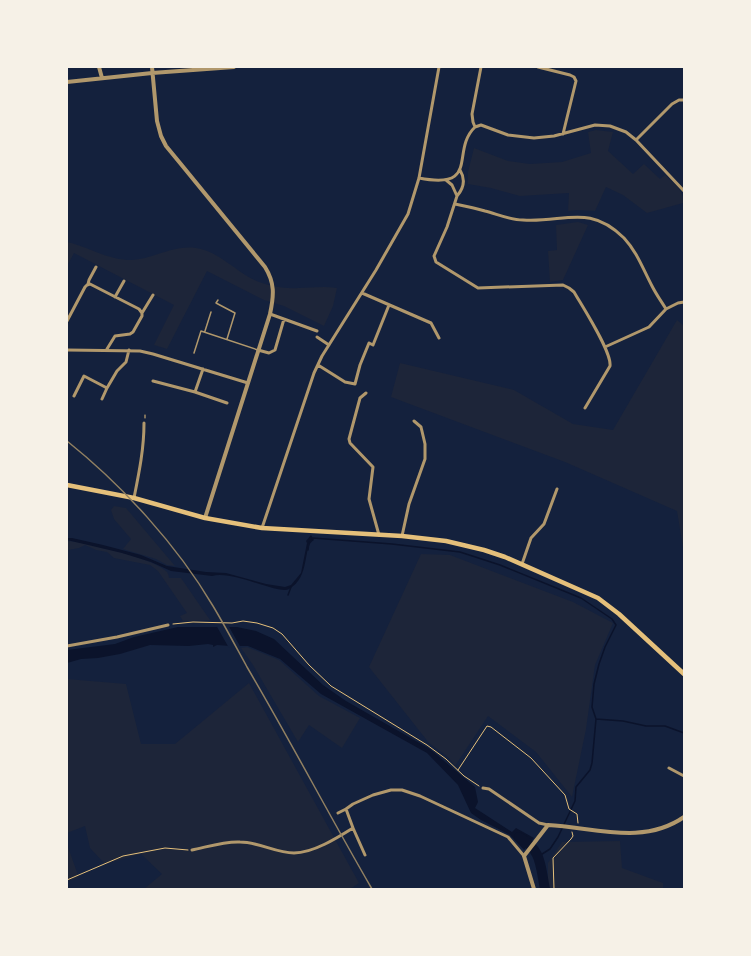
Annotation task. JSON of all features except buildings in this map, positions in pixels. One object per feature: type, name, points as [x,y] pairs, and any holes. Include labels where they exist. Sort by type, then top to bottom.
[{"type":"main road","points":[[67,485],[134,498],[205,518],[262,528],[402,536],[446,541],[484,550],[522,564],[598,598],[618,614],[684,674]]},
{"type":"street","points":[[99,67],[102,78]]},
{"type":"street","points":[[152,67],[156,121],[166,146],[269,273],[272,283],[273,293],[270,314],[205,518]]},
{"type":"street","points":[[67,82],[187,69],[234,67]]},
{"type":"street","points":[[262,528],[314,373],[329,345],[362,293],[408,214],[419,178],[439,67]]},
{"type":"street","points":[[475,127],[472,122],[472,114],[482,67]]},
{"type":"street","points":[[538,67],[570,75],[574,77],[576,81],[563,134]]},
{"type":"street","points":[[636,140],[672,104],[679,100],[684,100]]},
{"type":"street","points":[[419,178],[446,180],[454,176],[460,170],[467,136],[475,127],[486,126],[508,135],[523,138],[543,138],[563,134],[587,126],[602,124],[618,128],[636,140],[684,191]]},
{"type":"street","points":[[460,170],[463,176],[464,184],[457,196],[447,227],[434,256],[436,262],[478,288],[563,285],[574,292],[605,347],[611,361],[610,366],[585,408]]},
{"type":"street","points":[[446,180],[452,185],[457,196]]},
{"type":"street","points":[[455,204],[522,220],[545,220],[580,216],[589,217],[608,225],[624,238],[631,247],[666,309]]},
{"type":"street","points":[[67,321],[96,267]]},
{"type":"street","points":[[116,297],[124,281]]},
{"type":"street","points":[[88,284],[139,309],[142,313]]},
{"type":"street","points":[[362,293],[431,323],[439,338]]},
{"type":"street","points":[[107,349],[115,336],[134,332],[142,313],[153,295]]},
{"type":"street","points":[[605,347],[649,327],[666,309],[678,303],[684,302]]},
{"type":"street","points":[[318,365],[345,382],[355,384],[360,365],[370,343],[373,344],[389,305]]},
{"type":"street","points":[[270,314],[317,331]]},
{"type":"street","points":[[258,350],[269,353],[276,350],[284,319]]},
{"type":"street","points":[[317,337],[329,345]]},
{"type":"street","points":[[67,350],[107,349],[140,351],[248,383]]},
{"type":"street","points":[[102,399],[117,371],[126,362],[129,350]]},
{"type":"street","points":[[195,392],[203,369]]},
{"type":"street","points":[[74,396],[84,376],[107,388]]},
{"type":"street","points":[[153,381],[195,392],[227,403]]},
{"type":"street","points":[[366,392],[360,398],[349,439],[350,443],[373,467],[369,499],[379,535]]},
{"type":"street","points":[[402,536],[408,504],[425,459],[425,444],[421,427],[414,421]]},
{"type":"street","points":[[134,498],[144,440],[144,423]]},
{"type":"street","points":[[522,564],[532,538],[544,524],[557,489]]},
{"type":"street","points":[[67,646],[117,637],[168,625]]},
{"type":"street","points":[[669,768],[684,776]]},
{"type":"street","points":[[483,788],[489,788],[539,823],[548,826],[639,834],[656,830],[684,817]]},
{"type":"street","points":[[338,813],[373,795],[391,790],[402,790],[420,796],[508,837],[524,855],[534,889]]},
{"type":"street","points":[[346,809],[351,829],[365,855]]},
{"type":"street","points":[[524,855],[548,826]]},
{"type":"street","points":[[192,850],[238,842],[252,843],[294,853],[306,851],[335,839],[351,829]]},
{"type":"lane","points":[[218,300],[216,303],[235,313],[227,340]]},
{"type":"lane","points":[[204,332],[211,312]]},
{"type":"lane","points":[[194,353],[201,331],[258,350]]},
{"type":"path","points":[[168,625],[193,622],[232,623],[243,621],[273,628],[282,634],[309,664],[332,686],[428,745],[446,759],[458,771],[483,788]]},
{"type":"path","points":[[458,771],[487,726],[491,727],[531,758],[565,795],[569,809],[577,814],[578,823]]},
{"type":"path","points":[[554,889],[553,858],[573,836],[570,829]]},
{"type":"path","points":[[67,880],[123,856],[135,853],[165,848],[192,850]]},
{"type":"shaded area","points":[[596,130],[613,132],[608,151],[633,174],[644,164],[660,179],[665,175],[680,190],[683,203],[647,213],[623,195],[606,187],[595,211],[568,211],[569,193],[520,196],[491,188],[468,184],[468,172],[474,148],[508,161],[530,164],[562,162],[591,153],[588,132]]},
{"type":"shaded area","points":[[578,222],[588,225],[563,280],[550,282],[548,251],[557,250],[556,225]]},
{"type":"shaded area","points":[[67,242],[106,256],[131,260],[179,248],[196,248],[205,250],[221,258],[259,282],[288,288],[337,288],[333,306],[324,326],[284,306],[264,300],[207,271],[167,349],[154,345],[174,305],[74,253],[67,266]]},
{"type":"shaded area","points":[[677,320],[684,326],[684,554],[677,511],[565,462],[391,397],[400,363],[514,390],[573,424],[613,430]]},
{"type":"shaded area","points":[[114,506],[126,508],[175,566],[167,565],[156,559],[123,549],[131,539],[114,519],[111,510]]},
{"type":"shaded area","points":[[311,535],[314,540],[310,543],[308,548],[300,577],[296,584],[289,589],[283,590],[232,576],[212,576],[171,571],[151,562],[122,553],[67,540],[67,538],[72,538],[103,545],[141,555],[167,566],[206,572],[226,573],[266,584],[285,587],[291,585],[301,573],[307,543],[306,541]]},
{"type":"shaded area","points":[[67,541],[89,544],[136,557],[160,567],[167,572],[169,578],[181,578],[210,620],[183,621],[180,616],[187,613],[158,571],[150,565],[114,558],[107,552],[96,550],[85,545],[68,550]]},
{"type":"shaded area","points":[[421,554],[450,555],[573,602],[613,623],[595,665],[586,729],[572,797],[536,752],[488,716],[455,766],[448,757],[429,743],[369,667]]},
{"type":"shaded area","points":[[178,627],[237,627],[256,631],[274,639],[323,685],[346,701],[430,749],[475,787],[478,802],[475,808],[512,832],[516,828],[534,838],[524,850],[510,835],[471,813],[458,785],[427,753],[321,694],[280,659],[248,646],[238,646],[235,641],[227,641],[230,646],[217,645],[213,647],[213,645],[208,644],[189,646],[150,645],[120,654],[81,659],[67,663],[67,650],[115,644],[134,637]]},
{"type":"shaded area","points":[[247,647],[279,660],[319,696],[360,718],[342,748],[309,725],[298,742],[253,665],[241,648]]},
{"type":"shaded area","points":[[67,679],[126,684],[141,744],[175,744],[249,683],[359,883],[350,889],[144,889],[162,874],[141,854],[105,864],[90,848],[85,826],[67,833]]},
{"type":"shaded area","points":[[620,841],[622,868],[663,883],[663,889],[548,889],[548,863],[562,842]]},
{"type":"shaded area","points":[[67,844],[79,878],[67,881]]},
{"type":"pier","points":[[216,625],[228,625],[241,648],[238,648],[234,643],[231,643],[232,647],[229,648]]},
{"type":"waterway","points":[[312,539],[392,544],[460,552],[500,565],[581,598],[612,619],[616,625],[605,647],[594,684],[592,707],[596,719],[590,770],[576,787],[575,801],[558,837],[550,849],[539,856]]},
{"type":"waterway","points":[[308,550],[309,542]]},
{"type":"waterway","points":[[288,595],[291,587]]},
{"type":"waterway","points":[[596,719],[623,721],[646,726],[665,726],[684,733]]},
{"type":"waterway","points":[[519,837],[527,842],[536,853],[541,865],[545,889]]},
{"type":"railway","points":[[67,441],[88,458],[128,496],[183,561],[199,583],[222,621],[372,889]]}]
